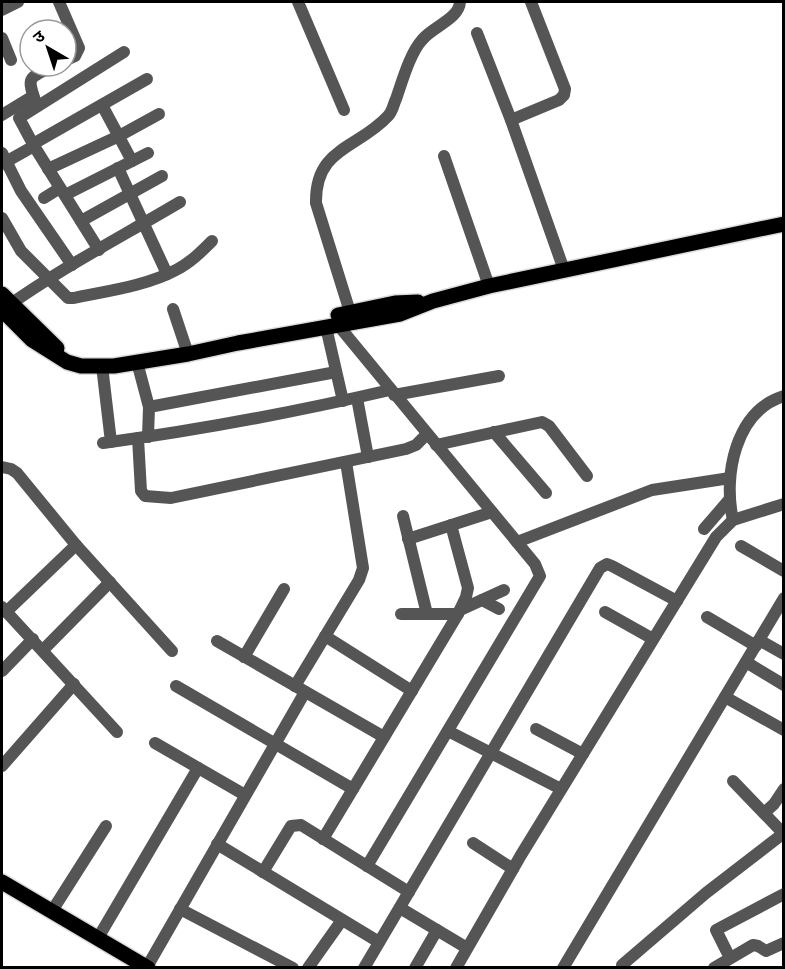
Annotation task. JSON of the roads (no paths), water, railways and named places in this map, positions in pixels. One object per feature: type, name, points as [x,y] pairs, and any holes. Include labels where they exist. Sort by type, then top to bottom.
[{"type":"main road","points":[[4,305],[57,348],[81,358],[187,350],[400,314],[433,301],[489,286],[783,224]]},
{"type":"main road","points":[[4,305],[32,340],[67,362],[81,366],[102,366],[137,362],[395,303],[433,301]]},
{"type":"main road","points":[[2,882],[147,967]]},
{"type":"street","points":[[2,10],[18,2]]},
{"type":"street","points":[[59,2],[66,18]]},
{"type":"street","points":[[298,2],[344,110]]},
{"type":"street","points":[[350,312],[316,203],[316,188],[320,174],[328,161],[380,124],[391,112],[420,41],[455,14],[460,2]]},
{"type":"street","points":[[511,120],[559,100],[564,95],[565,89],[531,2]]},
{"type":"street","points":[[477,33],[511,120],[564,270]]},
{"type":"street","points":[[2,38],[11,60]]},
{"type":"street","points":[[2,115],[35,101],[124,52]]},
{"type":"street","points":[[32,78],[29,84],[35,101]]},
{"type":"street","points":[[72,265],[27,201],[3,160],[34,145],[147,79]]},
{"type":"street","points":[[35,101],[19,117],[48,169],[99,250]]},
{"type":"street","points":[[102,105],[132,161]]},
{"type":"street","points":[[48,169],[119,136],[159,114]]},
{"type":"street","points":[[44,198],[118,168],[148,153]]},
{"type":"street","points":[[444,156],[489,286]]},
{"type":"street","points":[[118,168],[167,274]]},
{"type":"street","points":[[81,221],[162,176]]},
{"type":"street","points":[[4,305],[180,202]]},
{"type":"street","points":[[2,218],[21,251],[64,295],[74,298],[123,288],[167,274],[191,260],[212,241]]},
{"type":"street","points":[[172,309],[187,350]]},
{"type":"street","points":[[332,326],[336,372],[343,401]]},
{"type":"street","points":[[332,326],[392,392],[517,542],[535,564],[540,576],[367,866]]},
{"type":"street","points":[[137,362],[149,407],[143,437],[141,491],[145,496],[171,498],[346,462],[406,449],[416,445],[427,435]]},
{"type":"street","points":[[102,366],[107,442],[238,422],[357,398],[499,376]]},
{"type":"street","points":[[149,407],[336,372]]},
{"type":"street","points":[[733,520],[729,500],[730,478],[738,442],[756,412],[773,399],[783,396]]},
{"type":"street","points":[[357,398],[368,457]]},
{"type":"street","points":[[436,445],[542,422],[549,426],[587,476]]},
{"type":"street","points":[[494,432],[546,493]]},
{"type":"street","points":[[147,967],[275,744],[325,636],[359,580],[363,568],[346,462]]},
{"type":"street","points":[[2,467],[17,473],[76,545],[172,651]]},
{"type":"street","points":[[517,542],[652,490],[730,478]]},
{"type":"street","points":[[704,529],[729,500]]},
{"type":"street","points":[[456,968],[513,868],[716,537],[733,520],[783,504]]},
{"type":"street","points":[[408,539],[492,512]]},
{"type":"street","points":[[403,516],[427,614]]},
{"type":"street","points":[[323,839],[459,612],[468,588],[451,525]]},
{"type":"street","points":[[76,545],[4,609],[117,732]]},
{"type":"street","points":[[741,546],[783,571]]},
{"type":"street","points":[[364,968],[574,609],[603,564],[612,566],[677,601]]},
{"type":"street","points":[[43,650],[110,582]]},
{"type":"street","points":[[244,657],[284,589]]},
{"type":"street","points":[[401,615],[459,612],[504,591]]},
{"type":"street","points":[[482,600],[499,609]]},
{"type":"street","points":[[563,968],[783,601]]},
{"type":"street","points":[[605,612],[653,639]]},
{"type":"street","points":[[707,617],[783,654]]},
{"type":"street","points":[[325,636],[412,691]]},
{"type":"street","points":[[2,671],[33,639]]},
{"type":"street","points":[[217,641],[384,737]]},
{"type":"street","points":[[746,662],[783,685]]},
{"type":"street","points":[[2,766],[74,684]]},
{"type":"street","points":[[176,686],[353,789]]},
{"type":"street","points":[[725,697],[783,730]]},
{"type":"street","points":[[536,729],[583,754]]},
{"type":"street","points":[[448,731],[561,789]]},
{"type":"street","points":[[154,743],[245,795]]},
{"type":"street","points":[[98,938],[198,768]]},
{"type":"street","points":[[622,964],[706,893],[783,833],[733,781]]},
{"type":"street","points":[[764,813],[774,804],[783,789]]},
{"type":"street","points":[[263,872],[291,826],[301,825],[409,892]]},
{"type":"street","points":[[52,911],[106,826]]},
{"type":"street","points":[[473,843],[513,868]]},
{"type":"street","points":[[218,844],[379,942]]},
{"type":"street","points":[[727,952],[716,930],[783,894]]},
{"type":"street","points":[[400,908],[467,948]]},
{"type":"street","points":[[180,909],[293,968]]},
{"type":"street","points":[[308,968],[342,920]]},
{"type":"street","points":[[415,968],[437,930]]},
{"type":"street","points":[[714,968],[753,945],[766,951],[783,942]]}]
